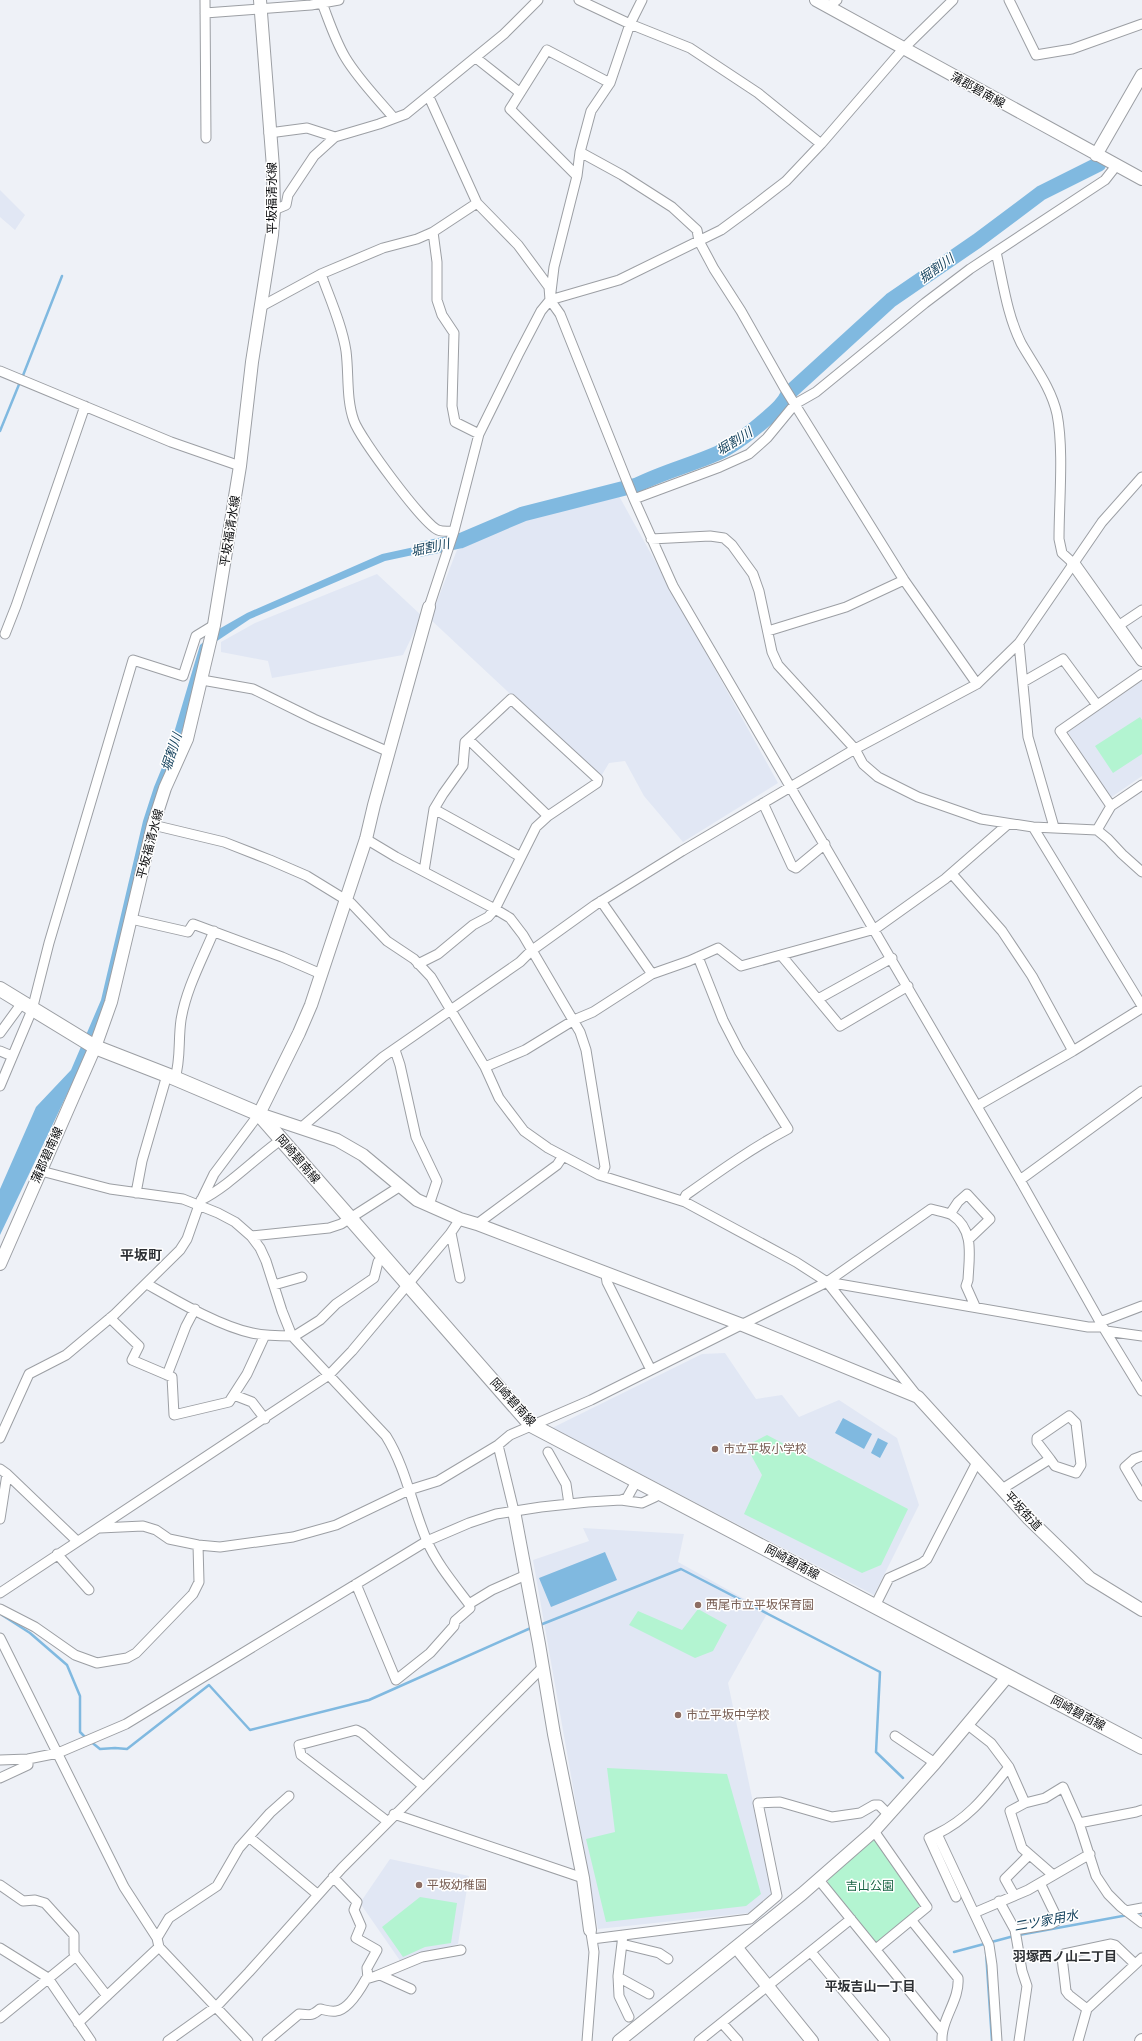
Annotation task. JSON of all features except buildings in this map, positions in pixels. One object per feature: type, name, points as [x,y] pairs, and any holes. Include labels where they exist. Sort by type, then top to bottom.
[{"type":"main road","name":"岡崎碧南線","points":[[0,989],[27,1007],[91,1044],[259,1114],[406,1284],[531,1425],[1142,1747]]},
{"type":"street","points":[[205,0],[206,138]]},
{"type":"street","points":[[205,13],[260,5],[322,3],[339,0]]},
{"type":"street","points":[[274,210],[286,205],[288,195],[314,156],[334,137],[379,124],[393,117],[406,114],[429,97],[454,73],[476,58],[504,34],[538,0]]},
{"type":"street","points":[[579,0],[630,24],[690,48],[758,93],[821,144]]},
{"type":"street","points":[[0,1438],[29,1374],[66,1354],[110,1318],[147,1284],[180,1250],[187,1239],[200,1202],[214,1174],[259,1114],[299,1033],[321,974],[366,839],[429,607],[454,531],[479,434],[541,311],[550,300],[554,267],[577,176],[580,152],[591,111],[610,83],[630,24],[642,0]]},
{"type":"street","name":"蒲郡碧南線","points":[[816,0],[833,4],[903,48],[1142,179]]},
{"type":"street","points":[[550,300],[619,280],[721,230],[786,181],[821,144],[903,48],[953,0]]},
{"type":"street","points":[[1009,0],[1036,55],[1072,49],[1142,24]]},
{"type":"street","points":[[322,3],[332,31],[346,58],[364,83],[393,117]]},
{"type":"street","name":"平坂福清水線","points":[[91,1044],[111,1002],[153,825],[165,788],[187,739],[214,625],[240,466],[252,362],[262,306],[274,210],[260,5]]},
{"type":"street","points":[[577,176],[510,109],[519,92],[547,50],[610,83]]},
{"type":"street","points":[[476,58],[519,92]]},
{"type":"street","points":[[1096,155],[1142,74]]},
{"type":"street","points":[[429,97],[477,203],[518,245],[549,287],[550,300],[560,314],[634,499],[673,586],[892,958],[1103,1327],[1142,1391]]},
{"type":"street","points":[[269,133],[307,128],[334,137]]},
{"type":"street","points":[[580,152],[622,175],[672,207],[697,230],[699,241],[714,269],[741,311],[795,404],[904,580],[977,684]]},
{"type":"street","points":[[634,499],[720,467],[749,454],[767,438],[795,404],[816,392],[925,302],[996,252],[1104,180],[1116,166]]},
{"type":"street","points":[[262,306],[320,274],[383,248],[417,239],[433,232],[477,203]]},
{"type":"street","points":[[433,232],[437,262],[437,300],[442,315],[454,333],[452,406],[455,422],[479,434]]},
{"type":"street","points":[[996,252],[1009,308],[1021,342],[1049,392],[1057,413],[1060,439],[1059,539],[1062,553],[1073,563],[1142,660]]},
{"type":"street","points":[[320,274],[341,330],[346,350],[354,420],[364,440],[393,480],[429,524],[438,530],[454,531]]},
{"type":"street","points":[[0,371],[172,442],[240,466]]},
{"type":"street","points":[[5,634],[86,406]]},
{"type":"street","points":[[302,1127],[395,1050],[520,962],[530,951],[601,901],[855,749],[977,684],[1019,644],[1102,522],[1142,477]]},
{"type":"street","points":[[651,539],[710,536],[724,538],[732,545],[753,574],[772,652],[778,665],[855,749],[863,764],[878,777],[918,797],[981,819],[1033,827],[1097,830],[1108,838],[1122,854],[1142,872]]},
{"type":"street","points":[[768,631],[846,607],[904,580]]},
{"type":"street","points":[[1118,626],[1142,610]]},
{"type":"street","points":[[0,1086],[12,1056],[51,936],[132,660],[183,676],[196,636],[214,625]]},
{"type":"street","points":[[1019,644],[1028,737],[1054,827]]},
{"type":"street","points":[[1023,682],[1063,659],[1097,705]]},
{"type":"street","points":[[1111,806],[1060,731],[1142,674]]},
{"type":"street","points":[[202,680],[253,689],[314,719],[389,752]]},
{"type":"street","points":[[418,964],[438,954],[473,925],[488,917],[495,909],[536,827],[548,816],[597,783],[598,779],[511,699],[465,742],[463,766],[434,809],[424,871]]},
{"type":"street","points":[[468,739],[548,816]]},
{"type":"street","points":[[1097,830],[1111,806],[1142,785]]},
{"type":"street","points":[[763,803],[792,866],[796,868],[825,844]]},
{"type":"street","points":[[434,809],[521,857]]},
{"type":"street","points":[[485,1067],[525,1050],[574,1020],[593,1012],[652,974],[718,948],[741,966],[847,938],[875,929],[952,874],[1008,824]]},
{"type":"street","points":[[153,825],[224,842],[307,876],[346,900],[387,941],[404,952],[431,977],[485,1067],[499,1098],[524,1131],[563,1156],[602,1175],[683,1201],[796,1262],[827,1282],[918,1397]]},
{"type":"street","points":[[977,1106],[1074,1050],[1142,1007],[1033,827]]},
{"type":"street","points":[[366,839],[396,857],[510,918],[523,935],[530,951],[574,1020],[586,1050],[604,1167],[602,1175]]},
{"type":"street","points":[[952,874],[1002,932],[1032,976],[1074,1050]]},
{"type":"street","points":[[601,901],[652,974]]},
{"type":"street","points":[[131,918],[188,932],[193,924],[321,974]]},
{"type":"street","points":[[136,1193],[142,1161],[171,1077],[180,1056],[181,1021],[188,994],[214,931]]},
{"type":"street","points":[[781,955],[840,1026],[908,986]]},
{"type":"street","points":[[683,1201],[686,1195],[738,1158],[788,1129],[766,1096],[736,1045],[723,1020],[698,957]]},
{"type":"street","points":[[818,999],[892,958]]},
{"type":"street","points":[[0,1033],[27,1007]]},
{"type":"street","name":"蒲郡碧南線","points":[[0,1264],[41,1171],[91,1044]]},
{"type":"street","points":[[395,1050],[400,1065],[416,1137],[437,1181],[428,1205]]},
{"type":"street","points":[[0,1051],[12,1056]]},
{"type":"street","points":[[1020,1180],[1142,1091]]},
{"type":"street","points":[[259,1114],[302,1127],[352,1147],[399,1187],[417,1200],[460,1219],[477,1224],[606,1275],[740,1324],[918,1397]]},
{"type":"street","points":[[200,1202],[213,1194],[259,1155],[282,1139]]},
{"type":"street","points":[[477,1224],[557,1165],[563,1156]]},
{"type":"street","points":[[41,1171],[110,1188],[200,1202],[235,1222],[251,1236],[260,1248],[266,1261],[292,1337],[386,1436],[393,1448],[427,1541],[447,1574],[469,1604],[470,1608],[455,1621],[454,1626],[430,1654],[396,1680],[356,1584]]},
{"type":"street","points":[[251,1236],[328,1228],[341,1224],[399,1187]]},
{"type":"street","points":[[950,1214],[958,1202],[967,1194],[990,1219],[969,1239]]},
{"type":"street","points":[[100,1528],[143,1526],[156,1530],[169,1539],[198,1545],[220,1547],[304,1534],[336,1525],[409,1490],[438,1481],[498,1445],[510,1435],[591,1400],[740,1324],[827,1282],[931,1209],[950,1214],[967,1232],[969,1239],[968,1280],[966,1286],[975,1306]]},
{"type":"street","points":[[0,1593],[329,1375],[352,1351],[406,1284],[451,1233],[460,1219]]},
{"type":"street","points":[[451,1233],[460,1278]]},
{"type":"street","points":[[147,1284],[195,1309],[238,1328],[265,1335],[292,1337],[320,1320],[336,1304],[374,1278],[378,1262],[384,1258]]},
{"type":"street","points":[[606,1275],[607,1282],[651,1370]]},
{"type":"street","points":[[274,1285],[302,1277]]},
{"type":"street","points":[[827,1282],[975,1306],[1088,1327],[1103,1327],[1142,1336]]},
{"type":"street","points":[[1103,1327],[1142,1306]]},
{"type":"street","points":[[167,1375],[186,1326],[195,1309]]},
{"type":"street","points":[[110,1318],[139,1346],[132,1360],[172,1377],[174,1415],[226,1404],[234,1395],[247,1374],[265,1335]]},
{"type":"street","points":[[234,1395],[252,1402],[264,1419]]},
{"type":"street","name":"平坂街道","points":[[918,1397],[1030,1519],[1090,1578],[1142,1610]]},
{"type":"street","points":[[1069,1416],[1076,1423],[1081,1465],[1076,1473],[1055,1466],[1050,1459],[1037,1442],[1037,1438],[1069,1416]]},
{"type":"street","points":[[498,1445],[514,1511],[539,1644],[555,1741],[583,1878],[594,1952],[587,2041]]},
{"type":"street","points":[[548,1452],[566,1484],[570,1504]]},
{"type":"street","points":[[1142,1456],[1134,1459],[1125,1468],[1142,1496]]},
{"type":"street","points":[[1002,1489],[1050,1459]]},
{"type":"street","points":[[875,1606],[889,1578],[922,1563],[927,1559],[977,1462]]},
{"type":"street","points":[[4,1471],[77,1541]]},
{"type":"street","points":[[0,1519],[4,1471]]},
{"type":"street","points":[[621,1500],[627,1498],[637,1480]]},
{"type":"street","points":[[0,1760],[28,1759],[58,1752],[126,1724],[427,1541],[469,1523],[496,1514],[570,1504],[621,1500],[642,1503],[655,1498],[658,1492]]},
{"type":"street","points":[[0,1609],[35,1627],[75,1655],[98,1663],[127,1658],[136,1653],[193,1594],[199,1582],[198,1545]]},
{"type":"street","points":[[57,1554],[89,1590]]},
{"type":"street","points":[[469,1604],[492,1590],[526,1575]]},
{"type":"street","points":[[0,1638],[124,1887],[158,1943],[248,2041]]},
{"type":"street","points":[[168,2041],[217,2006],[249,1972],[317,1894],[387,1821],[543,1667]]},
{"type":"street","points":[[619,2041],[819,1880],[874,1831],[936,1763],[1007,1677]]},
{"type":"street","points":[[968,1725],[991,1743],[1009,1766],[1025,1803]]},
{"type":"street","points":[[387,1821],[301,1755],[299,1745],[356,1730],[362,1733],[423,1786]]},
{"type":"street","points":[[895,1736],[936,1763]]},
{"type":"street","points":[[0,1778],[28,1765],[28,1759]]},
{"type":"street","points":[[997,2041],[992,1964],[989,1945],[974,1913],[958,1890],[935,1835],[954,1826],[967,1816],[1009,1766]]},
{"type":"street","points":[[1053,1875],[1022,1848],[1010,1811],[1025,1803],[1045,1798],[1063,1787],[1079,1823],[1096,1876],[1108,1894],[1126,1911],[1142,1922]]},
{"type":"street","points":[[78,2023],[107,1996],[158,1943],[169,1918],[217,1886],[240,1848],[289,1796]]},
{"type":"street","points":[[622,1940],[750,1919],[777,1896],[758,1803],[780,1802],[832,1817],[860,1813],[874,1805],[879,1806],[888,1815]]},
{"type":"street","points":[[1079,1823],[1142,1810]]},
{"type":"street","points":[[394,1814],[583,1878]]},
{"type":"street","points":[[874,1831],[927,1908],[876,1949]]},
{"type":"street","points":[[249,1837],[317,1894]]},
{"type":"street","points":[[974,1913],[1040,1883],[1090,1854]]},
{"type":"street","points":[[1014,1896],[1005,1879],[1029,1855]]},
{"type":"street","points":[[267,2041],[299,2014],[308,2016],[313,2015],[320,2009],[337,2012],[342,2009],[356,1996],[368,1978],[367,1968],[377,1950],[356,1938],[362,1926],[354,1910],[357,1902],[333,1878]]},
{"type":"street","points":[[819,1880],[941,2030]]},
{"type":"street","points":[[1015,1930],[1052,1924],[1058,1920],[1040,1883]]},
{"type":"street","points":[[0,1885],[23,1901],[35,1900],[45,1903],[50,1908],[74,1935],[74,1953],[107,1996]]},
{"type":"street","points":[[999,1901],[1015,1930],[1026,1986],[1019,2041]]},
{"type":"street","points":[[1126,1911],[1142,1908]]},
{"type":"street","points":[[699,2041],[851,1919]]},
{"type":"street","points":[[912,1921],[958,1978],[956,1992],[941,2030],[942,2041]]},
{"type":"street","points":[[591,1934],[622,1940],[659,1953],[668,1959]]},
{"type":"street","points":[[622,1940],[618,1977],[619,1996],[629,2017]]},
{"type":"street","points":[[1078,2041],[1087,2009],[1139,1961],[1115,1945],[1111,1944],[1064,1954],[1062,1957],[1066,1991],[1087,2009]]},
{"type":"street","points":[[736,1947],[812,2041]]},
{"type":"street","points":[[0,1948],[48,1978],[91,2041]]},
{"type":"street","points":[[368,1978],[380,1975],[422,1957],[461,1950]]},
{"type":"street","points":[[811,1952],[885,2041]]},
{"type":"street","points":[[0,2018],[76,1956]]},
{"type":"street","points":[[380,1975],[411,1989]]},
{"type":"street","points":[[618,1977],[650,1994]]},
{"type":"street","points":[[722,2023],[738,2041]]},
{"type":"shaded area","points":[[0,190],[25,215],[15,230],[0,217]]},
{"type":"shaded area","points":[[619,496],[778,783],[683,842],[644,796],[625,761],[609,763],[600,778],[430,619],[457,550],[530,518],[593,504]]},
{"type":"shaded area","points":[[377,574],[422,616],[403,655],[272,678],[268,661],[221,652],[221,642],[255,623]]},
{"type":"shaded area","points":[[1142,681],[1142,776],[1110,798],[1068,732]]},
{"type":"shaded area","points":[[725,1353],[756,1399],[782,1395],[799,1417],[839,1400],[897,1438],[919,1505],[874,1595],[552,1428],[702,1354]]},
{"type":"shaded area","points":[[583,1528],[684,1534],[678,1562],[768,1612],[728,1683],[772,1893],[749,1913],[598,1929],[533,1560],[589,1541]]},
{"type":"shaded area","points":[[390,1859],[469,1876],[458,1944],[401,1962],[360,1903]]},
{"type":"green space","points":[[1140,717],[1142,720],[1142,754],[1113,773],[1095,746]]},
{"type":"green space","points":[[767,1435],[908,1509],[881,1565],[862,1573],[744,1514],[762,1475],[746,1446]]},
{"type":"green space","points":[[698,1609],[727,1625],[713,1651],[695,1658],[629,1625],[638,1611],[682,1630]]},
{"type":"green space","points":[[607,1768],[727,1774],[761,1894],[746,1906],[606,1922],[586,1839],[615,1832]]},
{"type":"green space","name":"吉山公園","points":[[873,1839],[876,1840],[922,1905],[922,1908],[879,1943],[874,1942],[828,1884],[828,1880]]},
{"type":"green space","points":[[420,1897],[457,1903],[451,1943],[425,1947],[403,1957],[382,1927]]},
{"type":"water","points":[[442,541],[441,549],[385,561],[250,619],[205,649],[106,1003],[81,1065],[0,1235],[0,1189],[36,1107],[71,1070],[101,1000],[143,821],[154,787],[168,753],[200,645],[219,629],[247,613],[382,554]]},
{"type":"water","points":[[843,1418],[872,1434],[864,1449],[835,1433]]},
{"type":"water","points":[[878,1438],[888,1443],[880,1458],[871,1453]]},
{"type":"water","points":[[605,1552],[617,1580],[551,1607],[539,1578]]},
{"type":"waterway","name":"堀割川","points":[[422,549],[460,541],[523,514],[637,485],[724,450],[755,429],[773,413],[781,405],[788,394],[891,300],[977,241],[1041,193],[1099,164]]},
{"type":"waterway","points":[[22,378],[62,276]]},
{"type":"waterway","points":[[0,431],[20,382]]},
{"type":"waterway","points":[[540,1625],[681,1569],[880,1672],[876,1752],[903,1778]]},
{"type":"waterway","points":[[2,1615],[30,1633],[67,1665],[80,1696],[80,1732],[86,1738]]},
{"type":"waterway","points":[[90,1741],[100,1749],[127,1749],[209,1685],[250,1730],[369,1700],[533,1627]]},
{"type":"waterway","name":"二ツ家用水","points":[[1135,1914],[1142,1913]]},
{"type":"waterway","name":"二ツ家用水","points":[[1019,1935],[1128,1915]]},
{"type":"waterway","name":"二ツ家用水","points":[[954,1952],[1014,1936]]},
{"type":"waterway","points":[[986,1952],[992,2041]]},
{"type":"place","name":"市立平坂小学校","points":[[715,1449]]},
{"type":"place","name":"西尾市立平坂保育園","points":[[698,1605]]},
{"type":"place","name":"市立平坂中学校","points":[[678,1715]]},
{"type":"place","name":"平坂幼稚園","points":[[419,1885]]},
{"type":"district","name":"平坂町","points":[[141,1255]]},
{"type":"district","name":"羽塚西ノ山二丁目","points":[[1065,1956]]},
{"type":"district","name":"平坂吉山一丁目","points":[[870,1986]]},
{"type":"water label","name":"掘割川","points":[[936,268]]}]
